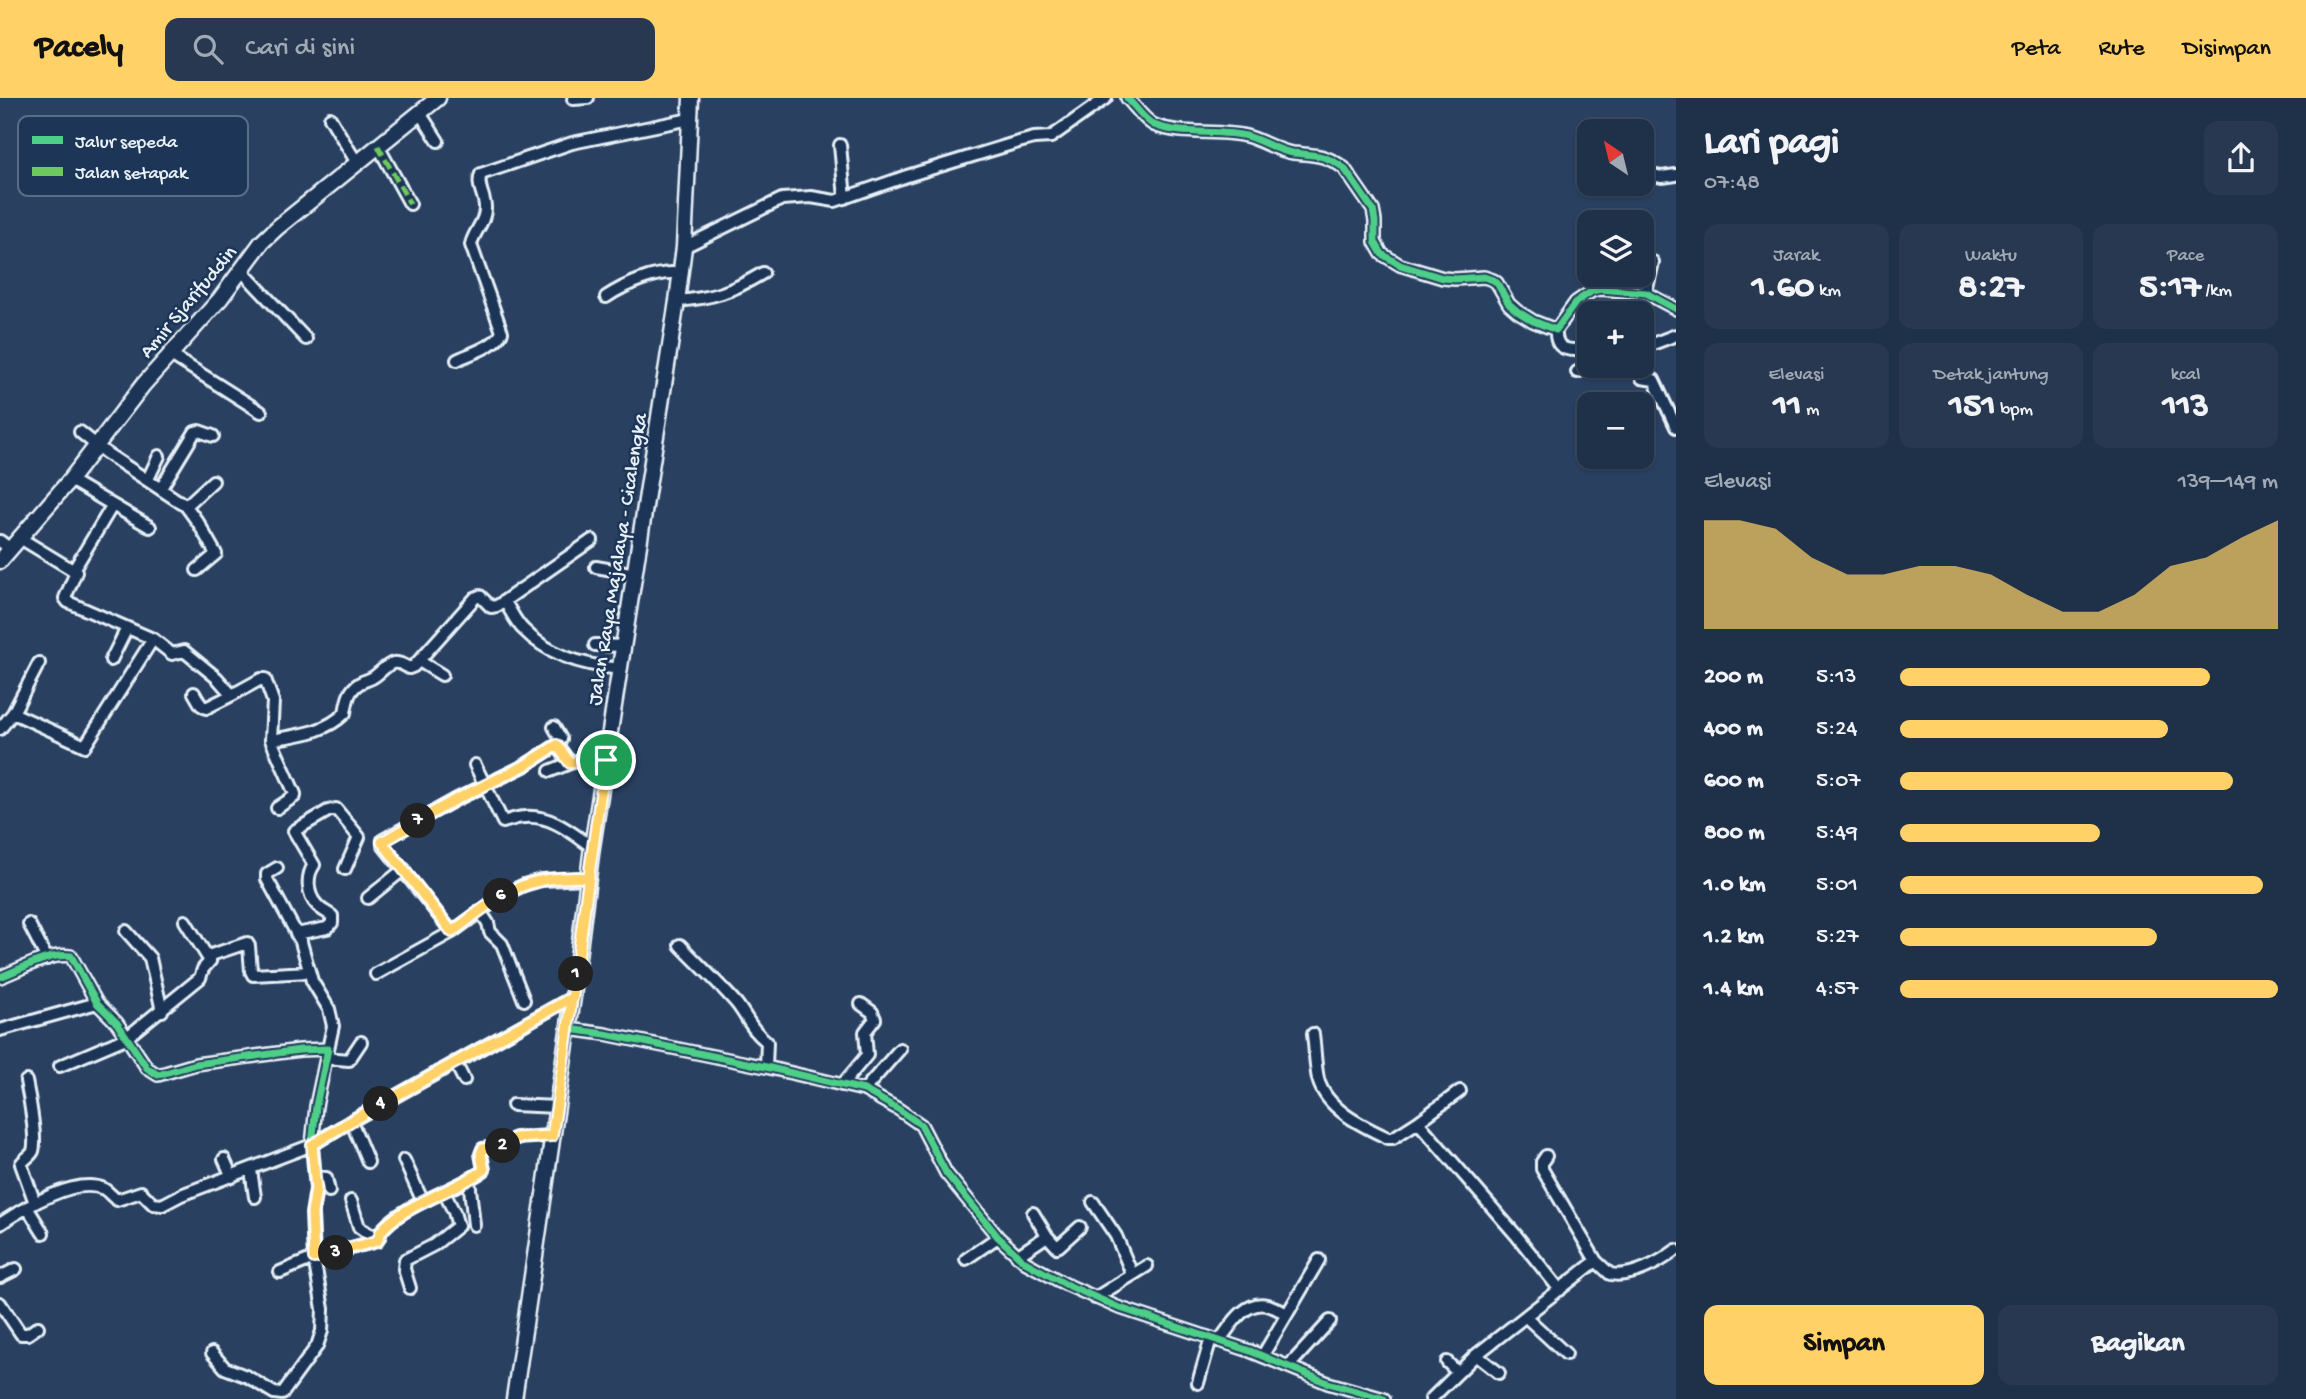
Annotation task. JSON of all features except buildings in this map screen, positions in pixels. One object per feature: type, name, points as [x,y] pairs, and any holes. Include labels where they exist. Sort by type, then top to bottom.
[{"type":"main road","name":"Amir Sjarifuddin","points":[[0,561],[10,542],[70,480],[143,385],[219,299],[262,242],[438,98]]},
{"type":"main road","name":"Jalan Raya Majalaya - Cicalengka","points":[[514,1399],[569,1029],[592,847],[681,274],[691,98]]},
{"type":"street","points":[[573,99],[588,98]]},
{"type":"street","points":[[684,247],[782,200],[811,197],[835,201],[1015,143],[1055,136],[1106,98]]},
{"type":"street","points":[[1127,98],[1147,120],[1156,125],[1198,133],[1245,136],[1285,151],[1316,154],[1338,163],[1373,210],[1375,242],[1382,254],[1400,265],[1443,278],[1484,276],[1497,283],[1509,304],[1517,311],[1556,330]]},
{"type":"street","points":[[420,113],[438,141]]},
{"type":"street","points":[[330,118],[357,163]]},
{"type":"street","points":[[457,360],[489,344],[500,337],[502,332],[471,245],[485,214],[479,181],[481,174],[572,143],[690,119]]},
{"type":"street","points":[[840,145],[845,198]]},
{"type":"street","points":[[378,146],[410,204]]},
{"type":"street","points":[[1654,175],[1676,175]]},
{"type":"street","points":[[242,270],[306,339]]},
{"type":"street","points":[[606,297],[635,282],[667,272],[681,274]]},
{"type":"street","points":[[677,301],[714,297],[763,273]]},
{"type":"street","points":[[1646,293],[1647,287]]},
{"type":"street","points":[[1575,350],[1561,347],[1556,330],[1576,302],[1592,291],[1614,289],[1646,293],[1676,309]]},
{"type":"street","points":[[1654,343],[1676,335]]},
{"type":"street","points":[[171,355],[261,412]]},
{"type":"street","points":[[1642,378],[1653,379],[1676,427]]},
{"type":"street","points":[[80,432],[186,506],[216,554],[197,570]]},
{"type":"street","points":[[161,488],[195,432],[213,436]]},
{"type":"street","points":[[148,479],[159,456]]},
{"type":"street","points":[[70,480],[149,527]]},
{"type":"street","points":[[186,506],[213,481]]},
{"type":"street","points":[[112,506],[74,571],[76,574],[66,601],[153,639],[172,654],[184,651],[217,678],[232,695]]},
{"type":"street","points":[[271,740],[318,730],[344,715],[348,696],[359,684],[372,678],[388,664],[398,662],[411,668],[477,597],[482,597],[492,607],[505,602],[592,540]]},
{"type":"street","points":[[10,542],[74,571]]},
{"type":"street","points":[[596,566],[636,574]]},
{"type":"street","points":[[505,602],[521,628],[544,645],[584,664],[621,669]]},
{"type":"street","points":[[111,660],[127,628]]},
{"type":"street","points":[[13,713],[85,746],[153,639]]},
{"type":"street","points":[[595,645],[624,646]]},
{"type":"street","points":[[419,661],[442,675]]},
{"type":"street","points":[[0,729],[13,713],[38,663]]},
{"type":"street","points":[[194,693],[206,708],[261,678],[265,679],[273,701],[271,740],[295,794],[277,808]]},
{"type":"street","points":[[452,932],[382,844],[383,840],[524,766],[557,745],[561,740],[554,727]]},
{"type":"street","points":[[557,745],[570,763]]},
{"type":"street","points":[[550,771],[584,759],[606,760]]},
{"type":"street","points":[[475,765],[503,822],[521,817],[541,818],[560,824],[592,847]]},
{"type":"street","points":[[296,934],[327,928],[332,923],[332,916],[318,908],[311,896],[308,876],[314,865],[294,831],[327,811],[336,809],[359,837],[345,869]]},
{"type":"street","points":[[212,1353],[225,1368],[281,1394],[317,1346],[322,1331],[323,1309],[314,1258],[312,1213],[316,1194],[312,1145],[314,1115],[333,1027],[330,1009],[312,981],[301,942],[267,879],[267,874],[277,868]]},
{"type":"street","points":[[368,898],[404,869]]},
{"type":"street","points":[[376,974],[452,932],[503,895],[524,885],[541,880],[589,877]]},
{"type":"street","points":[[480,911],[490,932],[502,944],[524,1000]]},
{"type":"street","points":[[60,1066],[126,1038],[201,978],[203,969],[209,963],[208,956],[185,921]]},
{"type":"street","points":[[29,924],[47,959]]},
{"type":"street","points":[[126,931],[150,958],[162,1011]]},
{"type":"street","points":[[208,956],[247,943],[253,975],[309,972]]},
{"type":"street","points":[[680,945],[736,1004],[750,1027],[767,1042],[766,1067]]},
{"type":"street","points":[[0,978],[47,959],[71,956],[96,1003],[110,1014],[147,1068],[158,1075],[196,1064],[300,1050],[349,1060],[361,1042]]},
{"type":"street","points":[[0,1224],[61,1191],[96,1188],[106,1190],[117,1200],[141,1192],[158,1206],[251,1170],[312,1145],[573,997]]},
{"type":"street","points":[[0,1030],[96,1003]]},
{"type":"street","points":[[842,1085],[867,1055],[864,1032],[875,1018],[860,1003]]},
{"type":"street","points":[[569,1029],[766,1067],[864,1090],[920,1125],[947,1173],[998,1237],[1017,1256],[1065,1284],[1125,1310],[1263,1355],[1328,1383],[1384,1399]]},
{"type":"street","points":[[1313,1034],[1323,1092],[1334,1106],[1388,1138],[1393,1138],[1418,1122],[1460,1091]]},
{"type":"street","points":[[864,1090],[900,1049]]},
{"type":"street","points":[[455,1062],[464,1080]]},
{"type":"street","points":[[26,1081],[33,1147],[32,1153],[21,1164],[31,1205],[43,1233]]},
{"type":"street","points":[[513,1105],[557,1107]]},
{"type":"street","points":[[351,1121],[369,1162]]},
{"type":"street","points":[[1418,1122],[1560,1290]]},
{"type":"street","points":[[280,1272],[314,1258],[377,1241],[383,1230],[397,1218],[484,1170],[481,1154],[483,1149],[508,1145],[515,1138],[552,1136]]},
{"type":"street","points":[[1546,1156],[1542,1169],[1596,1261],[1610,1274],[1623,1275],[1676,1250]]},
{"type":"street","points":[[224,1159],[232,1177]]},
{"type":"street","points":[[404,1160],[423,1202]]},
{"type":"street","points":[[251,1170],[255,1197]]},
{"type":"street","points":[[315,1177],[326,1178],[329,1191]]},
{"type":"street","points":[[469,1179],[474,1225]]},
{"type":"street","points":[[410,1288],[404,1260],[434,1245],[458,1226],[444,1192]]},
{"type":"street","points":[[351,1201],[359,1227],[369,1234],[380,1236]]},
{"type":"street","points":[[1093,1202],[1116,1236],[1132,1274]]},
{"type":"street","points":[[1033,1213],[1047,1236],[1058,1247],[1080,1227]]},
{"type":"street","points":[[1017,1256],[1047,1236]]},
{"type":"street","points":[[966,1259],[998,1237]]},
{"type":"street","points":[[1263,1355],[1319,1260]]},
{"type":"street","points":[[1431,1399],[1476,1355],[1596,1261]]},
{"type":"street","points":[[1095,1298],[1147,1266]]},
{"type":"street","points":[[0,1277],[16,1269]]},
{"type":"street","points":[[0,1304],[21,1334],[28,1334],[38,1327]]},
{"type":"street","points":[[1198,1383],[1215,1339],[1242,1312],[1252,1307],[1269,1305],[1287,1314]]},
{"type":"street","points":[[1526,1317],[1566,1354]]},
{"type":"street","points":[[1289,1366],[1330,1321]]},
{"type":"street","points":[[1476,1355],[1499,1373]]},
{"type":"street","points":[[1447,1362],[1457,1372]]},
{"type":"marked path","points":[[378,146],[410,204]]},
{"type":"cycle path","points":[[1127,98],[1154,125],[1188,131],[1235,134],[1287,152],[1331,160],[1344,168],[1373,210],[1375,242],[1382,254],[1400,265],[1443,278],[1484,277],[1493,280],[1517,311],[1556,330],[1576,302],[1592,291],[1601,289],[1646,293],[1676,309]]},
{"type":"cycle path","points":[[0,977],[44,959],[71,956],[97,1003],[117,1023],[147,1068],[158,1075],[196,1064],[300,1050],[328,1049],[316,1106],[312,1145],[573,997]]},
{"type":"cycle path","points":[[569,1029],[766,1067],[864,1090],[921,1125],[946,1173],[998,1237],[1025,1262],[1065,1284],[1117,1307],[1250,1351],[1328,1383],[1384,1399]]},
{"type":"route","points":[[606,760],[584,759],[570,763],[557,745],[524,766],[383,840],[382,844],[452,932],[503,895],[524,885],[541,880],[589,877],[577,968],[573,997],[312,1145],[316,1189],[312,1213],[314,1258],[379,1240],[380,1233],[397,1218],[484,1170],[481,1154],[483,1149],[508,1145],[515,1138],[552,1136],[573,997],[589,877],[592,847],[606,760]]}]
